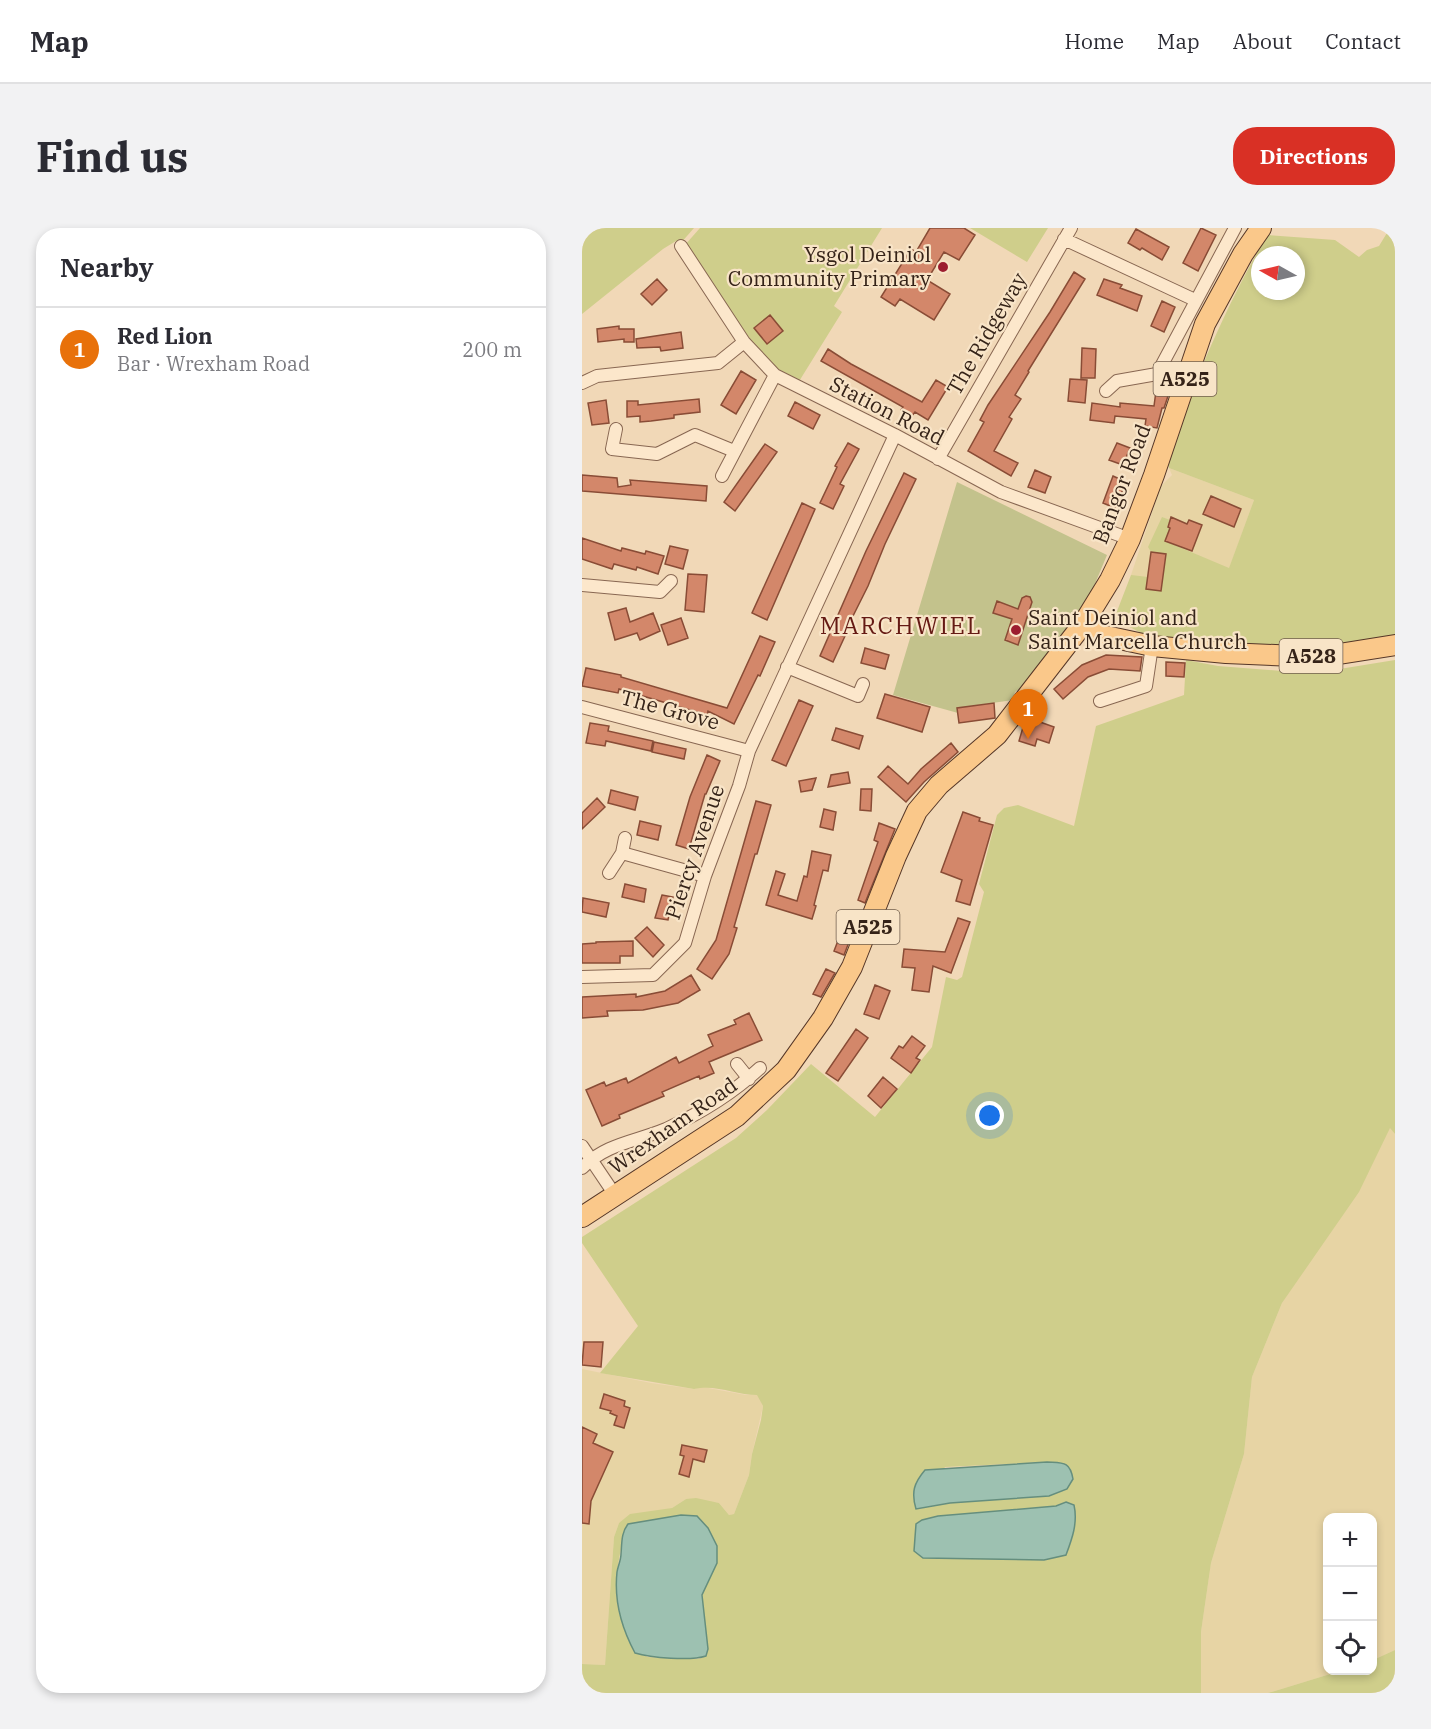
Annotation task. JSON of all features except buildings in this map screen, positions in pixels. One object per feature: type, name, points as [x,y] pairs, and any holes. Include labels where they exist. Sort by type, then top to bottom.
[{"type":"main road","name":"Bangor Road","points":[[1083,624],[1110,580],[1130,539],[1205,324],[1243,254],[1261,228]]},
{"type":"main road","name":"A528","points":[[1083,624],[1101,635],[1152,646],[1226,653],[1320,657],[1395,645]]},
{"type":"main road","name":"Wrexham Road","points":[[582,1217],[737,1116],[786,1070],[823,1018],[852,967],[896,856],[917,811],[939,784],[997,735],[1083,624]]},
{"type":"street","points":[[1106,391],[1117,381],[1156,374],[1235,228]]},
{"type":"street","points":[[1067,233],[1195,300]]},
{"type":"street","name":"The Ridgeway","points":[[938,459],[1067,233]]},
{"type":"street","name":"Station Road","points":[[681,246],[744,342],[775,375],[895,435],[1001,492],[1130,539]]},
{"type":"street","points":[[582,383],[597,376],[718,363],[744,342]]},
{"type":"street","points":[[722,476],[775,375]]},
{"type":"street","points":[[616,429],[612,449],[657,454],[695,435],[734,451]]},
{"type":"street","name":"Piercy Avenue","points":[[582,977],[653,975],[685,943],[705,876],[739,786],[749,750],[895,435]]},
{"type":"street","points":[[582,585],[660,597],[671,581]]},
{"type":"street","points":[[1100,701],[1149,689],[1152,646]]},
{"type":"street","points":[[787,667],[858,696],[863,684]]},
{"type":"street","name":"The Grove","points":[[582,707],[749,750]]},
{"type":"street","points":[[609,873],[622,852],[625,838]]},
{"type":"street","points":[[622,852],[705,876]]},
{"type":"street","points":[[737,1064],[748,1079]]},
{"type":"street","points":[[586,1164],[616,1144],[663,1130],[698,1114],[760,1068]]},
{"type":"street","points":[[582,1146],[586,1164],[615,1195]]},
{"type":"shaded area","points":[[582,228],[694,228],[680,244],[676,241],[663,249],[582,314]]},
{"type":"shaded area","points":[[700,228],[882,228],[834,306],[842,312],[798,383],[785,376],[763,357],[684,246]]},
{"type":"shaded area","points":[[970,228],[1048,228],[1027,262]]},
{"type":"shaded area","points":[[1390,228],[1395,228],[1395,640],[1338,649],[1161,643],[1114,619],[1131,575],[1148,577],[1147,589],[1161,591],[1166,555],[1151,552],[1148,547],[1162,517],[1170,520],[1168,526],[1170,528],[1165,541],[1229,568],[1254,500],[1169,468],[1167,462],[1211,346],[1251,265],[1251,300],[1305,300],[1305,246],[1261,246],[1267,235],[1335,240],[1359,257],[1367,250],[1379,246]]},
{"type":"shaded area","points":[[1169,468],[1254,500],[1229,569],[1165,541],[1168,527],[1163,517],[1166,554],[1161,591],[1146,589],[1131,575],[1161,486],[1172,475]]},
{"type":"shaded area","points":[[957,482],[1107,555],[1084,610],[1022,687],[1015,692],[1013,700],[958,708],[958,713],[893,695]]},
{"type":"shaded area","points":[[1186,660],[1218,666],[1321,672],[1395,660],[1395,1134],[1390,1128],[1359,1192],[1282,1303],[1252,1377],[1244,1454],[1211,1563],[1201,1632],[1201,1693],[582,1693],[582,1664],[605,1665],[614,1537],[619,1523],[630,1514],[672,1508],[686,1499],[696,1498],[719,1503],[729,1515],[734,1514],[749,1475],[763,1406],[757,1395],[710,1388],[694,1389],[600,1373],[638,1326],[582,1243],[582,1237],[736,1138],[767,1110],[811,1064],[875,1117],[932,1047],[946,977],[957,980],[962,977],[984,892],[979,884],[997,815],[1004,808],[1018,805],[1074,826],[1096,726],[1184,695]],"holes":[[[1047,1462],[950,1503],[917,1509],[945,1467]],[[1066,1502],[1076,1515],[1072,1539],[1066,1555],[923,1558],[914,1550],[938,1516],[1056,1506]],[[652,1520],[717,1563],[702,1595],[708,1649],[706,1656],[698,1659],[647,1657],[625,1626],[617,1598],[617,1572],[629,1524]]]},
{"type":"shaded area","points":[[1390,1127],[1395,1134],[1395,1650],[1377,1658],[1377,1513],[1323,1513],[1323,1675],[1327,1675],[1268,1693],[1201,1693],[1201,1632],[1211,1563],[1244,1454],[1252,1377],[1282,1303]]},
{"type":"shaded area","points":[[582,1369],[651,1383],[694,1389],[703,1387],[758,1395],[763,1406],[749,1475],[734,1514],[729,1515],[719,1503],[686,1499],[672,1508],[619,1523],[614,1537],[605,1665],[582,1664]]},
{"type":"shaded area","points":[[1047,1462],[1068,1466],[1073,1479],[1067,1489],[1049,1496],[950,1503],[916,1509],[914,1488],[925,1470]]},
{"type":"shaded area","points":[[1066,1502],[1074,1505],[1075,1525],[1066,1555],[1044,1560],[923,1558],[914,1551],[916,1524],[922,1520],[938,1516],[1056,1506]]},
{"type":"shaded area","points":[[681,1515],[697,1516],[708,1528],[717,1546],[717,1563],[702,1595],[708,1649],[706,1656],[671,1658],[635,1653],[623,1624],[616,1583],[624,1531],[628,1524]]},
{"type":"shaded area","points":[[1395,1650],[1395,1693],[1268,1693],[1327,1675],[1377,1675],[1377,1658]]},
{"type":"place","name":"Ysgol Deiniol Community Primary","points":[[943,267]]},
{"type":"place","name":"Saint Deiniol and Saint Marcella Church","points":[[1016,630]]},
{"type":"place","name":"Red Lion","points":[[1028,739]]},
{"type":"district","name":"MARCHWIEL","points":[[901,626]]}]
